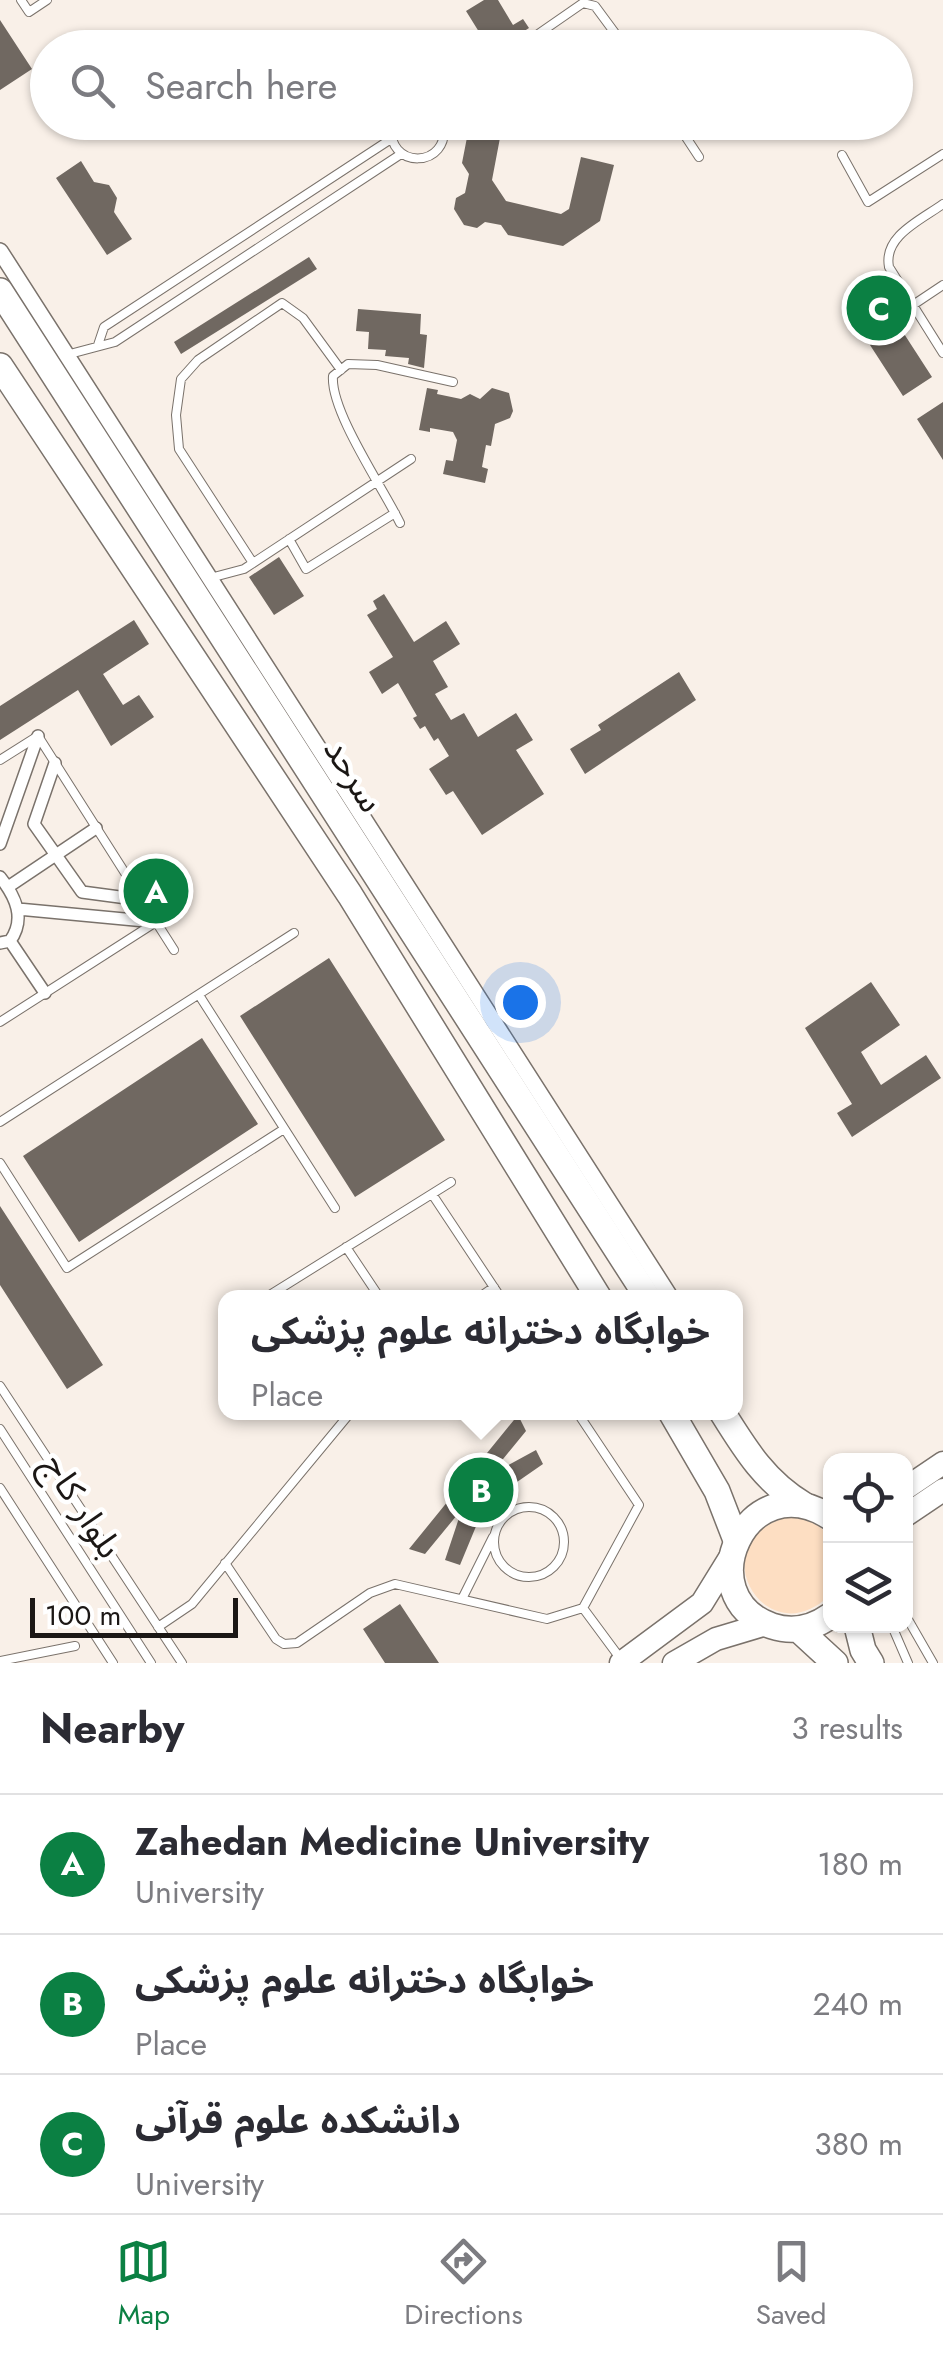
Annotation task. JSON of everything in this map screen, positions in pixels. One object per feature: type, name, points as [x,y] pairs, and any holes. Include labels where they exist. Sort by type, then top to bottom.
[{"type":"main road","name":"سرحد","points":[[0,291],[643,1290]]},
{"type":"main road","name":"سرحد","points":[[0,366],[350,895],[594,1290]]},
{"type":"main road","points":[[675,1420],[717,1491],[733,1548],[733,1588],[752,1615],[766,1624],[798,1629],[823,1619]]},
{"type":"main road","points":[[728,1420],[766,1476],[782,1492],[823,1514]]},
{"type":"main road","points":[[913,1483],[943,1463]]},
{"type":"main road","points":[[913,1510],[943,1490]]},
{"type":"main road","points":[[622,1663],[702,1604],[733,1548],[757,1515],[771,1508],[804,1505]]},
{"type":"main road","points":[[674,1663],[716,1638],[766,1624]]},
{"type":"main road","points":[[798,1629],[834,1663]]},
{"type":"main road","points":[[859,1633],[871,1663]]},
{"type":"street","points":[[0,251],[666,1290]]},
{"type":"street","points":[[0,844],[38,736]]},
{"type":"street","points":[[54,763],[34,824],[82,892],[142,900]]},
{"type":"street","points":[[45,994],[5,942],[17,931],[18,909],[4,882],[56,855],[96,828]]},
{"type":"street","points":[[18,909],[156,922]]},
{"type":"lane","points":[[21,0],[29,12],[47,0]]},
{"type":"lane","points":[[544,30],[584,3],[595,6],[613,30]]},
{"type":"lane","points":[[98,345],[104,327],[389,140]]},
{"type":"lane","points":[[392,140],[402,154],[419,160],[436,152],[443,140]]},
{"type":"lane","points":[[688,140],[699,156]]},
{"type":"lane","points":[[66,355],[115,342],[402,154]]},
{"type":"lane","points":[[842,156],[868,202],[943,154]]},
{"type":"lane","points":[[943,204],[891,244],[887,257],[889,267],[943,352]]},
{"type":"lane","points":[[913,305],[943,285]]},
{"type":"lane","points":[[253,564],[178,449],[180,379],[198,360],[282,303],[303,318],[341,370]]},
{"type":"lane","points":[[400,523],[332,390],[333,376],[348,364],[376,365],[453,382]]},
{"type":"lane","points":[[210,578],[244,570],[410,459]]},
{"type":"lane","points":[[289,540],[306,569],[396,513]]},
{"type":"lane","points":[[0,760],[38,736],[174,950]]},
{"type":"lane","points":[[0,1022],[156,922]]},
{"type":"lane","points":[[0,1122],[294,933]]},
{"type":"lane","points":[[199,994],[335,1208]]},
{"type":"lane","points":[[0,1162],[68,1268],[284,1129]]},
{"type":"lane","points":[[278,1290],[451,1182]]},
{"type":"lane","points":[[432,1194],[494,1288],[491,1290]]},
{"type":"lane","points":[[346,1247],[375,1290]]},
{"type":"lane","points":[[0,1386],[182,1663]]},
{"type":"lane","points":[[158,1627],[192,1604],[344,1420]]},
{"type":"lane","points":[[226,1564],[276,1639],[288,1645],[297,1643],[382,1586],[408,1586],[546,1619],[584,1608],[639,1505],[583,1420]]},
{"type":"lane","name":"بلوار کاج","points":[[0,1430],[151,1663]]},
{"type":"lane","name":"بلوار کاج","points":[[0,1488],[113,1663]]},
{"type":"lane","points":[[462,1599],[495,1533],[512,1511],[539,1508],[560,1524],[564,1552],[547,1573],[520,1576],[498,1560],[495,1533]]},
{"type":"lane","points":[[584,1608],[622,1663]]},
{"type":"lane","points":[[913,1628],[933,1663]]},
{"type":"lane","points":[[895,1633],[908,1663]]},
{"type":"lane","points":[[0,1661],[75,1646]]},
{"type":"shaded area","points":[[788,1517],[811,1522],[823,1530],[823,1600],[806,1611],[783,1613],[764,1604],[751,1589],[745,1569],[747,1548],[761,1530]]},
{"type":"building","points":[[484,0],[498,0],[513,25],[523,19],[529,28],[478,30],[466,11]]},
{"type":"building","points":[[0,20],[30,70],[0,90]]},
{"type":"building","points":[[466,140],[500,140],[492,180],[506,201],[561,214],[569,209],[581,157],[614,165],[600,221],[563,246],[508,235],[501,225],[464,225],[454,209],[456,198],[465,193],[469,174],[462,163]]},
{"type":"building","points":[[81,161],[94,182],[109,185],[117,198],[114,212],[132,239],[107,255],[56,178]]},
{"type":"building","points":[[309,257],[317,269],[181,354],[174,342]]},
{"type":"building","points":[[358,309],[421,314],[420,334],[427,335],[424,368],[408,364],[409,358],[385,356],[386,350],[368,349],[369,332],[356,331]]},
{"type":"building","points":[[899,326],[932,377],[903,396],[870,345]]},
{"type":"building","points":[[427,388],[461,399],[470,394],[480,399],[492,388],[509,393],[513,411],[510,418],[495,424],[491,446],[486,445],[482,467],[488,469],[485,483],[443,474],[446,460],[453,461],[457,440],[453,432],[419,430]]},
{"type":"building","points":[[943,402],[943,460],[917,419]]},
{"type":"building","points":[[279,557],[304,596],[274,615],[249,577]]},
{"type":"building","points":[[384,594],[414,642],[446,621],[460,644],[433,661],[448,687],[435,694],[451,720],[464,713],[478,737],[516,713],[533,740],[516,750],[544,794],[482,835],[453,791],[446,795],[429,769],[449,756],[438,738],[434,741],[425,726],[420,729],[398,683],[382,694],[369,672],[393,657],[367,615],[377,609],[373,601]]},
{"type":"building","points":[[134,620],[149,644],[103,674],[123,705],[139,695],[154,717],[111,746],[78,690],[0,740],[0,706]]},
{"type":"building","points":[[679,672],[696,700],[585,774],[570,749],[601,730],[598,725]]},
{"type":"building","points":[[329,958],[445,1140],[355,1197],[240,1016]]},
{"type":"building","points":[[871,982],[900,1025],[861,1052],[881,1085],[926,1055],[941,1078],[852,1137],[837,1113],[852,1104],[805,1028]]},
{"type":"building","points":[[202,1038],[258,1124],[79,1242],[23,1156]]},
{"type":"building","points":[[0,1206],[103,1365],[67,1389],[0,1285]]},
{"type":"building","points":[[514,1420],[520,1420],[526,1431],[490,1475],[536,1450],[543,1464],[497,1496],[501,1499],[477,1524],[460,1565],[445,1560],[462,1509],[425,1554],[409,1549]]},
{"type":"building","points":[[400,1604],[439,1663],[385,1663],[363,1629]]},
{"type":"place","name":"دانشکده علوم قرآنی","points":[[879,308]]},
{"type":"place","name":"Zahedan Medicine University","points":[[156,891]]},
{"type":"place","name":"خوابگاه دخترانه علوم پزشکی","points":[[481,1490]]}]
